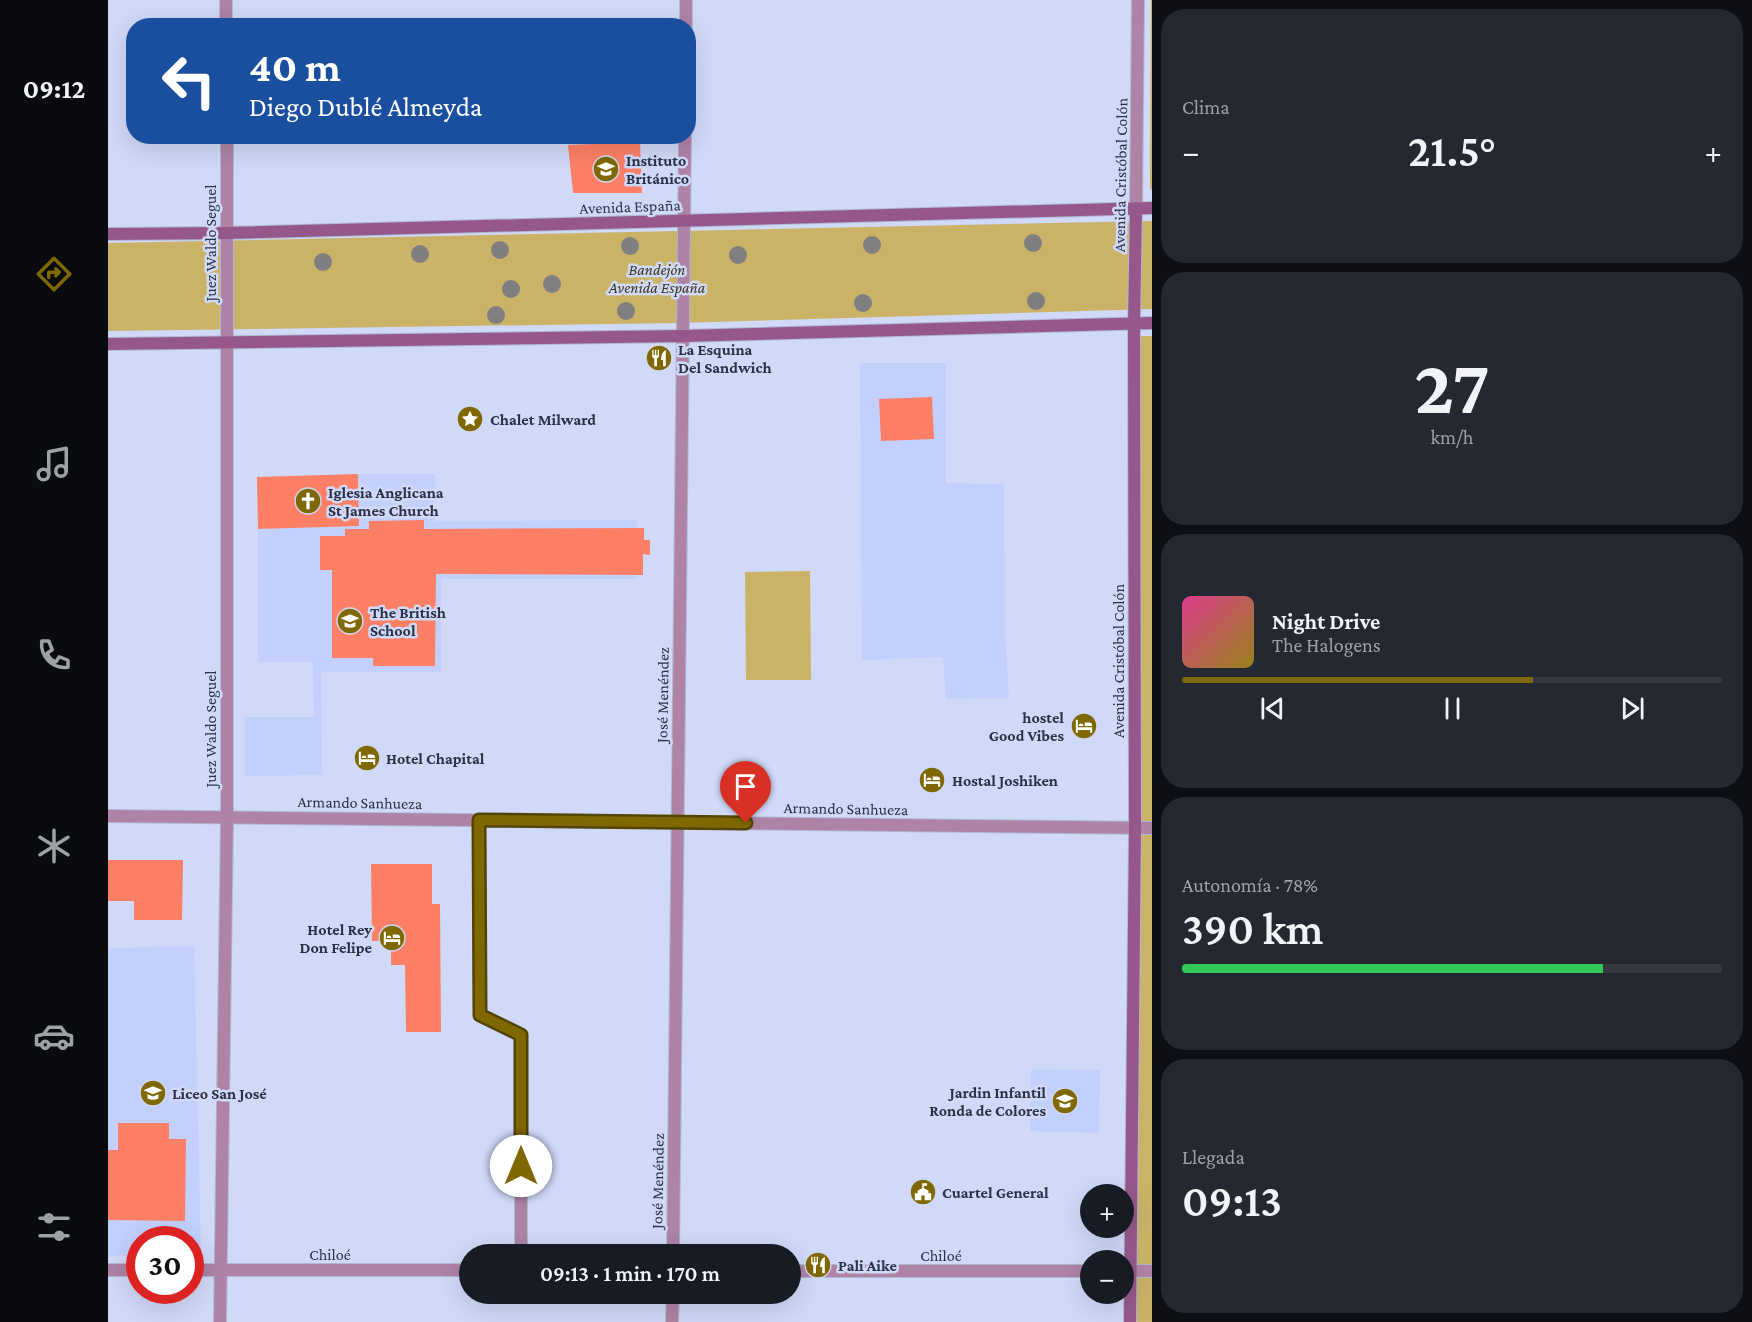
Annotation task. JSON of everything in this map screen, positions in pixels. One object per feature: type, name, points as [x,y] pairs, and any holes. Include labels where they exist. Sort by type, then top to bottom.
[{"type":"main road","name":"Avenida Cristóbal Colón","points":[[1128,1250],[1135,828],[1134,324],[1136,208]]},
{"type":"main road","name":"Avenida España","points":[[108,234],[227,233],[1152,208]]},
{"type":"main road","points":[[108,344],[683,336],[1152,323]]},
{"type":"main road","name":"Avenida Cristóbal Colón","points":[[1129,1304],[1130,1322]]},
{"type":"street","points":[[226,0],[226,18]]},
{"type":"street","points":[[686,0],[686,18]]},
{"type":"street","name":"Avenida Cristóbal Colón","points":[[1136,208],[1138,0]]},
{"type":"street","name":"Juez Waldo Seguel","points":[[220,1322],[227,817],[227,144]]},
{"type":"street","name":"José Menéndez","points":[[673,1244],[685,144]]},
{"type":"street","name":"Armando Sanhueza","points":[[108,816],[1152,828]]},
{"type":"street","points":[[479,820],[480,1015],[521,1035],[521,1244]]},
{"type":"street","points":[[108,1270],[126,1270]]},
{"type":"street","name":"Chiloé","points":[[204,1270],[459,1270]]},
{"type":"street","name":"Chiloé","points":[[801,1271],[1080,1271]]},
{"type":"street","points":[[1134,1272],[1152,1272]]},
{"type":"street","points":[[672,1322],[673,1304]]},
{"type":"shaded area","points":[[860,363],[946,363],[946,483],[1004,484],[1005,632],[1009,698],[946,699],[943,657],[862,660]]},
{"type":"shaded area","name":"The British School","points":[[358,474],[435,474],[435,521],[637,520],[637,579],[441,579],[441,672],[321,672],[322,775],[245,776],[245,717],[314,717],[313,662],[258,662],[258,529],[359,526]]},
{"type":"shaded area","name":"Liceo San José","points":[[194,946],[200,1226],[126,1226],[126,1256],[108,1256],[108,948]]},
{"type":"shaded area","name":"Jardin Infantil Ronda de Colores","points":[[1031,1069],[1100,1070],[1099,1133],[1030,1131]]},
{"type":"green space","points":[[1152,0],[1152,191],[1150,187]]},
{"type":"green space","name":"Bandejón Avenida España","points":[[1152,221],[1152,309],[678,323],[108,331],[108,243]]},
{"type":"green space","points":[[1140,336],[1152,336],[1152,1322],[1128,1322],[1128,1304],[1134,1304],[1134,1250],[1129,1250],[1129,1238],[1134,1238],[1134,1184],[1130,1184]]},
{"type":"green space","points":[[810,571],[811,680],[746,680],[745,572]]},
{"type":"building","name":"Instituto Británico","points":[[640,144],[642,193],[573,193],[568,145]]},
{"type":"building","points":[[932,397],[934,439],[881,441],[879,399]]},
{"type":"building","name":"Iglesia Anglicana St James Church","points":[[358,474],[359,526],[258,529],[257,477]]},
{"type":"building","points":[[424,520],[424,529],[644,528],[644,540],[650,540],[650,555],[643,554],[643,575],[436,574],[435,666],[373,666],[373,658],[332,658],[332,570],[320,570],[320,536],[345,536],[345,529],[369,529],[369,521]]},
{"type":"building","points":[[108,860],[183,860],[182,920],[134,920],[134,901],[108,901]]},
{"type":"building","points":[[371,864],[432,864],[432,904],[440,904],[441,1032],[406,1032],[405,965],[391,965],[391,941],[372,941]]},
{"type":"building","points":[[118,1123],[169,1123],[169,1139],[186,1139],[185,1221],[108,1220],[108,1150],[118,1150]]},
{"type":"place","name":"Instituto Británico","points":[[606,169]]},
{"type":"place","name":"La Esquina Del Sandwich","points":[[659,358]]},
{"type":"place","name":"Chalet Milward","points":[[470,419]]},
{"type":"place","name":"Iglesia Anglicana St James Church","points":[[308,501]]},
{"type":"place","name":"The British School","points":[[350,621]]},
{"type":"place","name":"hostel Good Vibes","points":[[1084,726]]},
{"type":"place","name":"Hotel Chapital","points":[[367,758]]},
{"type":"place","name":"Hostal Joshiken","points":[[932,780]]},
{"type":"place","name":"Hotel Rey Don Felipe","points":[[392,938]]},
{"type":"place","name":"Liceo San José","points":[[153,1093]]},
{"type":"place","name":"Jardin Infantil Ronda de Colores","points":[[1065,1101]]},
{"type":"place","name":"Cuartel General","points":[[923,1192]]},
{"type":"place","name":"Pali Aike","points":[[818,1265]]},
{"type":"route","points":[[521,1166],[521,1035],[480,1015],[479,820],[746,823]]}]
